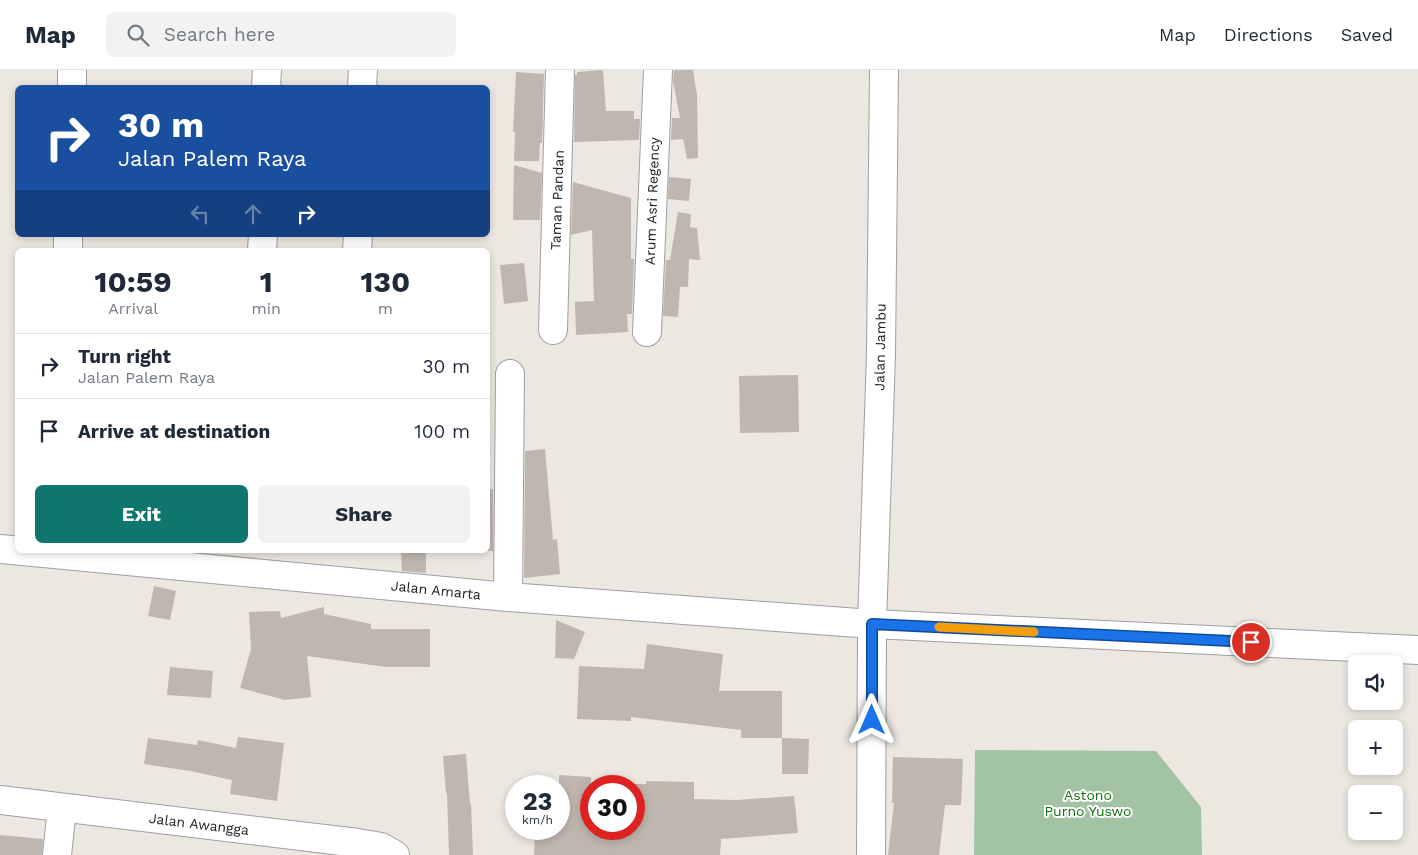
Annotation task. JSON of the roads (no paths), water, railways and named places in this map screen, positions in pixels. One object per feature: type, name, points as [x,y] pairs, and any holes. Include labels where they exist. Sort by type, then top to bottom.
[{"type":"street","points":[[72,70],[72,85]]},
{"type":"street","points":[[266,85],[267,70]]},
{"type":"street","points":[[362,85],[363,70]]},
{"type":"street","name":"Taman Pandan","points":[[553,330],[560,70]]},
{"type":"street","name":"Arum Asri Regency","points":[[647,332],[658,70]]},
{"type":"street","name":"Jalan Jambu","points":[[872,855],[872,624],[881,354],[884,70]]},
{"type":"street","points":[[508,597],[510,374]]},
{"type":"street","name":"Jalan Amarta","points":[[0,548],[15,549]]},
{"type":"street","name":"Jalan Amarta","points":[[52,553],[508,597],[872,624],[1418,650]]},
{"type":"street","name":"Jalan Awangga","points":[[0,800],[358,843],[381,847],[395,855]]},
{"type":"street","points":[[57,855],[62,808]]},
{"type":"park label","name":"Astono Purno Yuswo","points":[[1088,804]]}]
